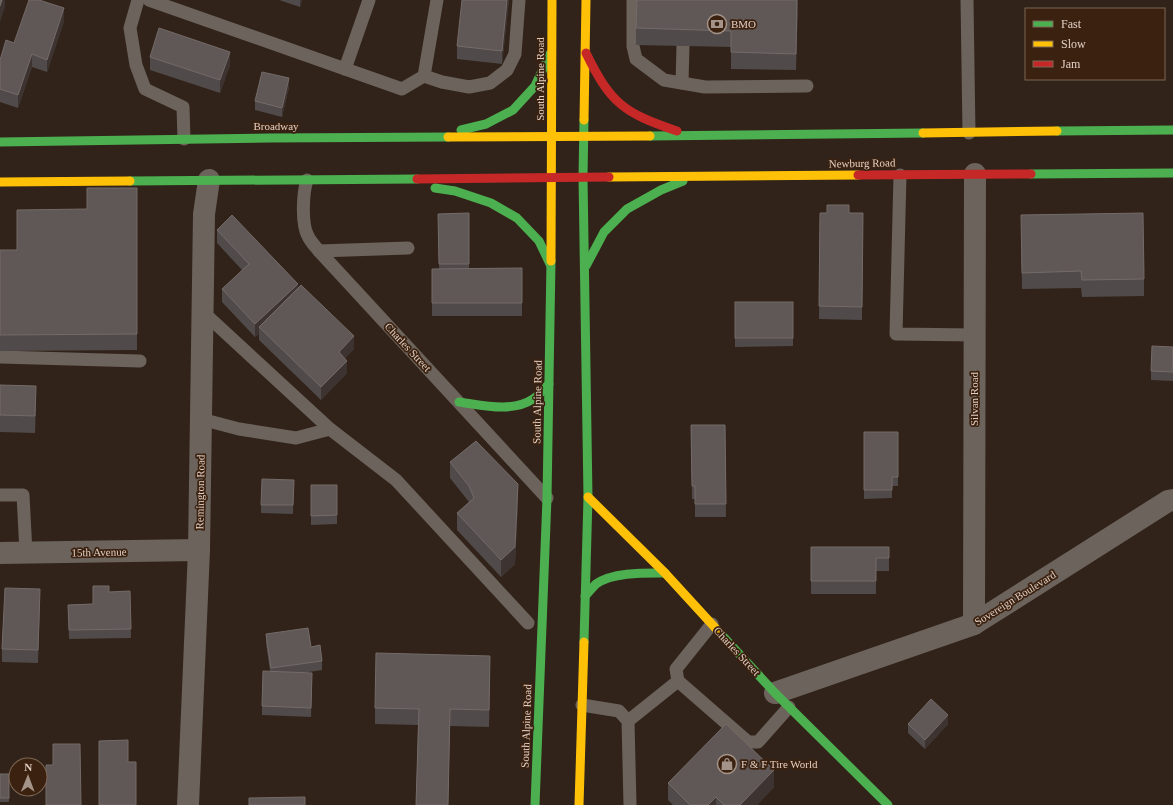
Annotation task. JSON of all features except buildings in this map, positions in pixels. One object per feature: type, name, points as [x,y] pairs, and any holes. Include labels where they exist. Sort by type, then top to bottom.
[{"type":"main road","name":"South Alpine Road","points":[[534,805],[548,498],[552,0]]},
{"type":"main road","points":[[579,805],[588,497],[583,178],[586,0]]},
{"type":"main road","points":[[438,138],[486,124],[513,110],[534,86],[552,50]]},
{"type":"main road","points":[[585,50],[599,80],[615,101],[641,118],[694,136]]},
{"type":"main road","points":[[552,137],[1173,130]]},
{"type":"main road","name":"Broadway","points":[[0,142],[184,139],[552,137]]},
{"type":"main road","name":"Newburg Road","points":[[551,178],[1173,173]]},
{"type":"main road","points":[[585,268],[604,232],[627,209],[661,190],[695,176]]},
{"type":"main road","points":[[0,182],[551,178]]},
{"type":"main road","points":[[387,179],[455,191],[491,203],[517,218],[539,241],[551,267]]},
{"type":"main road","points":[[458,402],[487,406],[515,406],[531,401],[549,384]]},
{"type":"main road","name":"Charles Street","points":[[588,497],[665,573],[782,700],[887,805]]},
{"type":"main road","points":[[585,596],[597,583],[612,578],[640,574],[665,573]]},
{"type":"street","name":"Silvan Road","points":[[974,624],[975,174]]},
{"type":"street","name":"Remington Road","points":[[188,805],[199,550],[204,214],[209,180]]},
{"type":"street","name":"Sovereign Boulevard","points":[[782,700],[974,624],[1168,501],[1173,500]]},
{"type":"street","name":"15th Avenue","points":[[0,553],[199,550]]},
{"type":"lane","points":[[138,0],[130,28],[136,64],[145,89],[184,107],[184,139]]},
{"type":"lane","points":[[149,0],[183,6],[402,89],[424,76],[442,82],[469,87],[490,83],[507,70],[515,54],[519,0]]},
{"type":"lane","points":[[344,68],[368,0]]},
{"type":"lane","points":[[424,76],[437,0]]},
{"type":"lane","points":[[633,0],[633,46],[636,59],[664,80],[705,87],[807,86]]},
{"type":"lane","points":[[967,0],[969,133]]},
{"type":"lane","points":[[682,46],[682,83]]},
{"type":"lane","points":[[900,175],[896,334],[974,335]]},
{"type":"lane","name":"Charles Street","points":[[307,180],[305,186],[303,214],[307,235],[319,251],[548,498]]},
{"type":"lane","points":[[319,251],[408,248]]},
{"type":"lane","points":[[202,312],[330,428],[396,480],[528,623]]},
{"type":"lane","points":[[0,357],[140,361]]},
{"type":"lane","points":[[201,419],[239,429],[296,438],[330,428]]},
{"type":"lane","points":[[0,495],[23,495],[26,553]]},
{"type":"lane","points":[[712,624],[676,669],[678,681],[748,742],[758,742],[782,700]]},
{"type":"lane","points":[[628,721],[678,681]]},
{"type":"lane","points":[[582,705],[619,711],[628,721],[630,805]]},
{"type":"traffic: fast","points":[[461,130],[486,124],[513,110],[535,86],[550,54]]},
{"type":"traffic: fast","points":[[584,120],[583,177],[588,497],[584,642]]},
{"type":"traffic: fast","points":[[1057,131],[1173,130]]},
{"type":"traffic: fast","points":[[650,136],[923,133]]},
{"type":"traffic: fast","points":[[0,142],[448,137]]},
{"type":"traffic: fast","points":[[1031,174],[1173,173]]},
{"type":"traffic: fast","points":[[130,181],[417,179]]},
{"type":"traffic: fast","points":[[586,266],[604,232],[627,209],[661,190],[683,181]]},
{"type":"traffic: fast","points":[[435,188],[455,191],[491,203],[517,218],[539,241],[550,264]]},
{"type":"traffic: fast","points":[[535,805],[547,498],[551,261]]},
{"type":"traffic: fast","points":[[459,402],[497,407],[516,406],[533,399],[549,384]]},
{"type":"traffic: fast","points":[[585,596],[596,584],[611,577],[629,574],[665,573]]},
{"type":"traffic: fast","points":[[719,632],[775,693],[888,805]]},
{"type":"traffic: slow","points":[[551,261],[552,0]]},
{"type":"traffic: slow","points":[[584,120],[586,0]]},
{"type":"traffic: slow","points":[[923,133],[1057,131]]},
{"type":"traffic: slow","points":[[448,137],[650,136]]},
{"type":"traffic: slow","points":[[609,177],[858,175]]},
{"type":"traffic: slow","points":[[0,182],[130,181]]},
{"type":"traffic: slow","points":[[588,497],[665,573],[719,632]]},
{"type":"traffic: slow","points":[[579,805],[584,642]]},
{"type":"traffic: jam","points":[[586,53],[603,84],[621,104],[644,118],[677,131]]},
{"type":"traffic: jam","points":[[858,175],[1031,174]]},
{"type":"traffic: jam","points":[[417,179],[609,177]]},
{"type":"place","name":"BMO","points":[[717,24]]},
{"type":"place","name":"F & F Tire World","points":[[727,764]]}]
